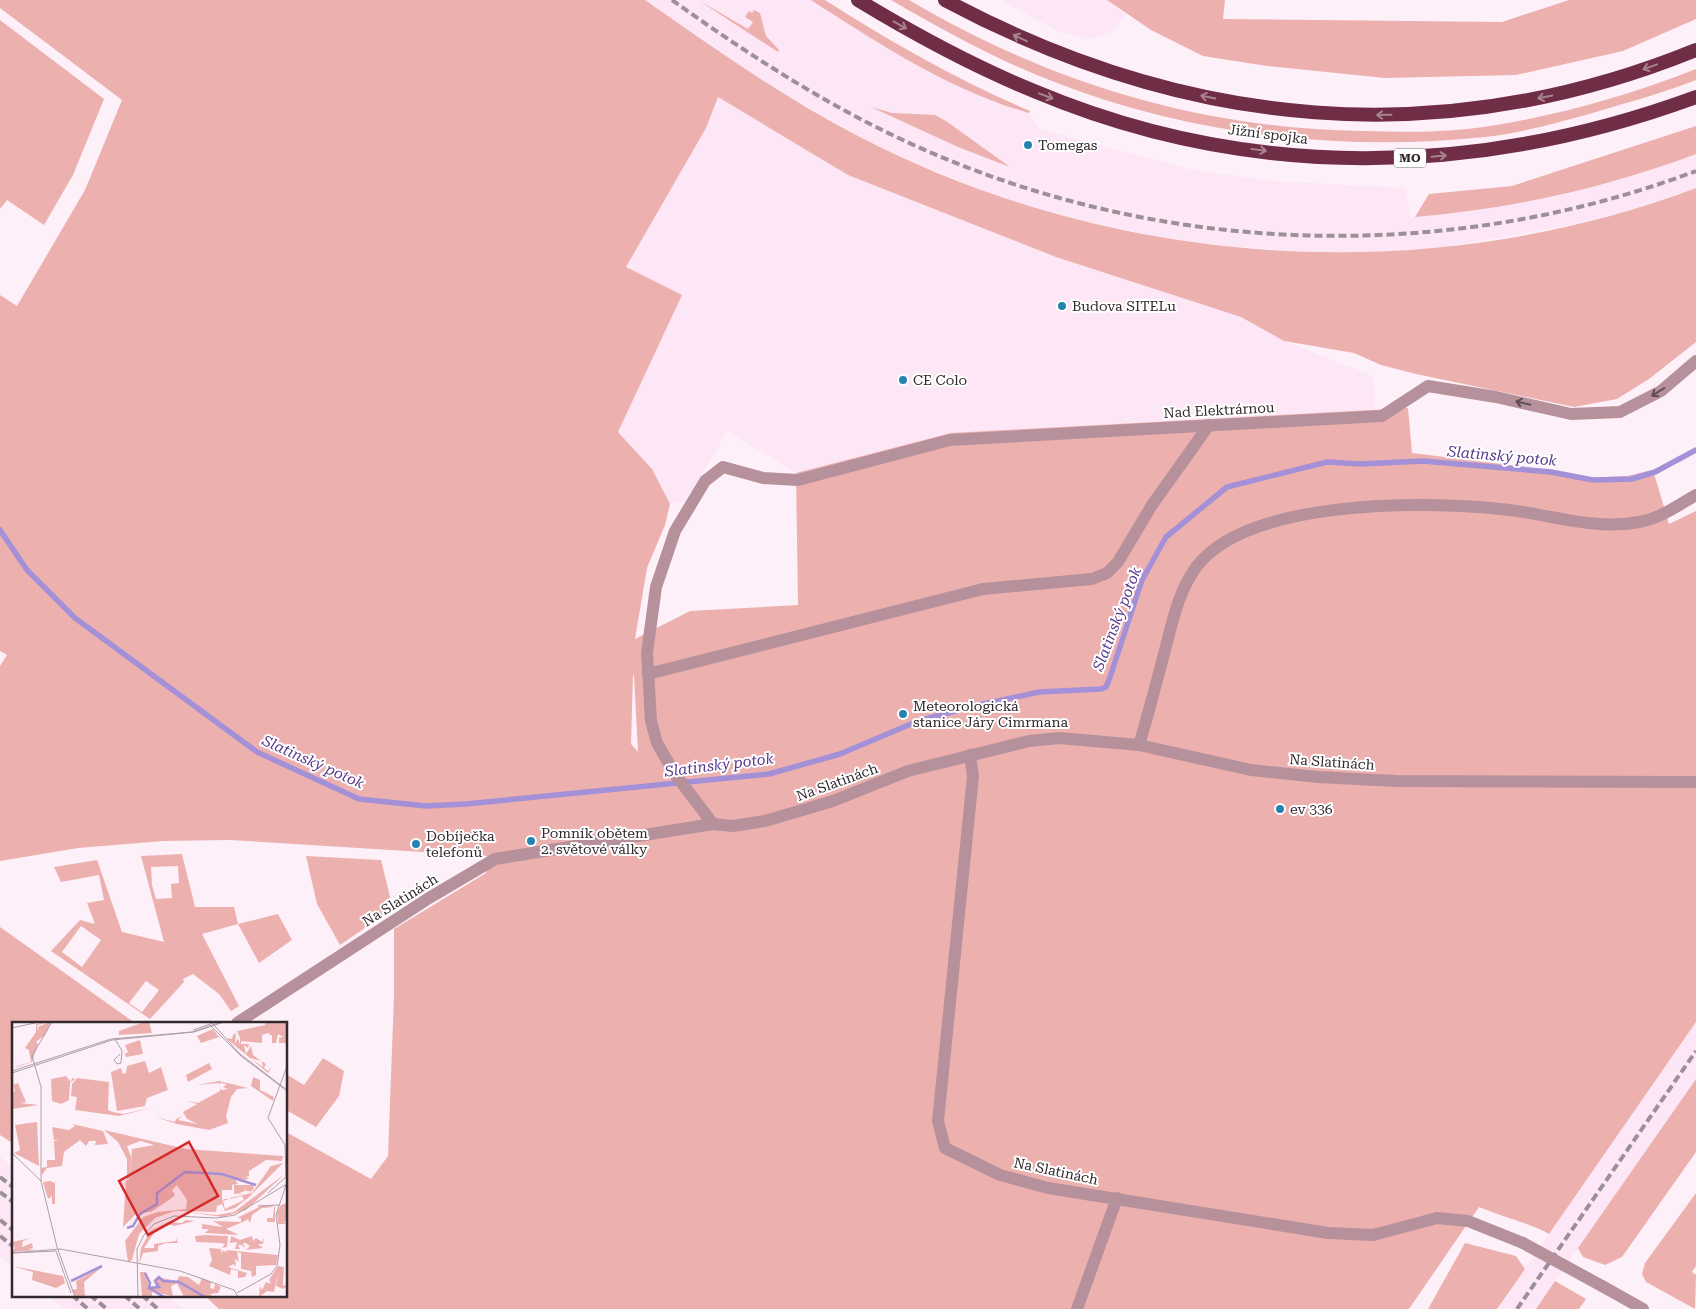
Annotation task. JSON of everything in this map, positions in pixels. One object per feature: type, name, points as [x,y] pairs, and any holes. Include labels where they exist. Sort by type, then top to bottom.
[{"type":"highway","name":"Jižní spojka","points":[[858,0],[896,23],[992,73],[1078,108],[1166,134],[1273,152],[1344,158],[1388,159],[1477,153],[1564,138],[1655,112],[1696,97]]},
{"type":"highway","name":"Jižní spojka","points":[[945,0],[1001,29],[1066,57],[1157,86],[1256,106],[1338,114],[1423,114],[1508,104],[1593,85],[1696,50]]},
{"type":"street","name":"Nad Elektrárnou","points":[[648,674],[647,653],[656,587],[675,531],[705,481],[723,467],[763,478],[798,480],[950,440],[1382,416],[1428,386],[1496,397],[1571,414],[1620,412],[1661,391],[1696,361]]},
{"type":"street","points":[[713,824],[675,774],[657,744],[651,720],[648,674],[983,589],[1082,580],[1100,576],[1118,562],[1152,505],[1209,425]]},
{"type":"street","points":[[1140,745],[1174,616],[1185,586],[1208,554],[1219,545],[1252,528],[1278,519],[1320,512],[1422,505],[1500,508],[1608,526],[1659,518],[1696,494]]},
{"type":"street","name":"Na Slatinách","points":[[239,1022],[429,898],[495,859],[713,824],[733,826],[801,811],[908,771],[1030,741],[1059,738],[1140,745],[1252,770],[1318,777],[1395,781],[1696,782]]},
{"type":"street","name":"Na Slatinách","points":[[970,755],[973,776],[938,1121],[945,1148],[1000,1175],[1048,1188],[1328,1233],[1372,1235],[1437,1218],[1468,1221],[1523,1243],[1642,1309]]},
{"type":"street","points":[[1077,1309],[1117,1198]]},
{"type":"shaded area","points":[[0,0],[645,0],[749,71],[830,121],[858,136],[956,181],[1059,215],[1164,238],[1271,250],[1379,251],[1487,242],[1593,221],[1696,188],[1696,342],[1649,379],[1617,399],[1574,407],[1416,374],[1381,365],[1354,353],[1284,341],[1241,317],[1056,257],[848,175],[718,97],[706,128],[626,267],[682,295],[618,432],[652,469],[670,504],[665,525],[647,568],[635,639],[690,611],[798,605],[796,473],[951,433],[1408,408],[1412,453],[1551,470],[1587,478],[1627,476],[1653,470],[1669,524],[1696,511],[1696,1022],[1549,1234],[1479,1207],[1409,1309],[219,1309],[205,1296],[288,1296],[288,1133],[371,1179],[388,1156],[394,996],[394,929],[486,873],[487,856],[230,840],[163,841],[78,848],[0,861],[0,666],[7,655],[0,651],[0,295],[17,306],[85,190],[122,100],[0,8]],"holes":[[[633,675],[634,676],[638,752],[631,744]]]},
{"type":"shaded area","points":[[645,0],[811,0],[882,43],[953,82],[995,102],[1029,113],[1039,129],[1192,170],[1271,181],[1406,188],[1410,217],[1481,210],[1559,195],[1608,183],[1696,154],[1696,188],[1617,214],[1566,226],[1446,247],[1369,252],[1317,252],[1217,246],[1164,238],[1057,215],[999,197],[899,156],[857,135],[774,87]]},
{"type":"shaded area","points":[[698,0],[748,29],[753,22],[745,17],[749,11],[752,13],[754,10],[760,13],[766,36],[779,50],[778,52]]},
{"type":"shaded area","points":[[811,0],[825,0],[926,60],[977,87],[1030,111],[1029,113],[1000,104],[916,65]]},
{"type":"shaded area","points":[[891,0],[909,0],[962,29],[1016,55],[1071,77],[1127,96],[1184,110],[1242,121],[1301,128],[1410,132],[1474,128],[1569,110],[1646,87],[1696,69],[1696,80],[1569,120],[1485,137],[1377,142],[1322,140],[1268,135],[1214,127],[1160,115],[1108,101],[1057,83],[972,45]]},
{"type":"shaded area","points":[[1001,0],[1108,0],[1126,15],[1113,31],[1087,40],[1058,31]]},
{"type":"shaded area","points":[[1107,0],[1225,0],[1223,19],[1502,22],[1569,0],[1696,0],[1696,19],[1623,51],[1516,75],[1385,78],[1267,66],[1203,56],[1151,30]]},
{"type":"shaded area","points":[[0,20],[104,99],[73,175],[44,225],[7,200],[0,209]]},
{"type":"shaded area","points":[[718,97],[848,175],[1056,257],[1241,317],[1284,341],[1373,376],[1375,410],[951,433],[796,473],[728,431],[685,501],[670,504],[652,469],[618,432],[681,296],[626,267],[706,128]]},
{"type":"shaded area","points":[[871,107],[892,113],[935,115],[1010,167],[958,147]]},
{"type":"shaded area","points":[[1696,126],[1696,154],[1662,166],[1593,187],[1522,203],[1415,217],[1429,194],[1512,186]]},
{"type":"shaded area","points":[[182,854],[195,907],[234,907],[238,924],[202,934],[239,1006],[231,1011],[219,994],[193,974],[183,979],[184,982],[150,1019],[51,951],[80,920],[95,924],[87,903],[104,900],[99,875],[61,882],[54,867],[97,860],[122,932],[164,942],[141,856]],"holes":[[[178,866],[179,883],[171,884],[172,898],[156,899],[152,885],[151,867]],[[81,926],[101,940],[82,967],[62,952]],[[146,981],[159,990],[142,1012],[129,1003]]]},
{"type":"shaded area","points":[[306,856],[381,860],[393,909],[340,945],[317,904]]},
{"type":"shaded area","points":[[278,914],[292,940],[259,963],[238,924]]},
{"type":"shaded area","points":[[0,927],[134,1022],[12,1022],[12,1143],[0,1135]]},
{"type":"shaded area","points":[[1696,1022],[1696,1079],[1536,1309],[1497,1309]]},
{"type":"shaded area","points":[[323,1058],[344,1071],[339,1096],[316,1127],[288,1111],[288,1075],[304,1085]]},
{"type":"shaded area","points":[[1696,1079],[1696,1152],[1622,1257],[1605,1265],[1583,1257],[1578,1248]]},
{"type":"shaded area","points":[[0,1157],[12,1166],[12,1265],[0,1256]]},
{"type":"shaded area","points":[[1696,1193],[1696,1266],[1692,1272],[1696,1275],[1695,1309],[1646,1282],[1642,1274],[1645,1263]]},
{"type":"shaded area","points":[[1465,1243],[1516,1256],[1525,1269],[1497,1309],[1428,1309]]},
{"type":"shaded area","points":[[1555,1281],[1586,1299],[1579,1309],[1536,1309]]},
{"type":"shaded area","points":[[49,1296],[168,1296],[183,1309],[64,1309]]},
{"type":"waterway","name":"Slatinský potok","points":[[0,530],[27,570],[75,618],[257,752],[359,799],[426,806],[466,804],[769,774],[840,754],[918,721],[974,706],[1039,692],[1101,689],[1106,687],[1110,677],[1142,580],[1166,537],[1227,487],[1327,462],[1361,464],[1423,461],[1551,472],[1593,480],[1632,479],[1655,472],[1696,450]]},
{"type":"railway","points":[[672,0],[728,39],[815,94],[905,141],[999,179],[1097,208],[1197,226],[1298,235],[1399,234],[1500,223],[1599,202],[1696,171]]},
{"type":"railway","points":[[1517,1309],[1696,1051]]},
{"type":"railway","points":[[0,1177],[12,1186]]},
{"type":"railway","points":[[0,1192],[12,1201]]},
{"type":"railway","points":[[0,1220],[12,1229]]},
{"type":"railway","points":[[0,1236],[12,1245]]},
{"type":"railway","points":[[73,1296],[88,1309]]},
{"type":"railway","points":[[91,1296],[107,1309]]},
{"type":"railway","points":[[125,1296],[140,1309]]},
{"type":"railway","points":[[143,1296],[158,1309]]},
{"type":"place","name":"Tomegas","points":[[1028,145]]},
{"type":"place","name":"Budova SITELu","points":[[1062,306]]},
{"type":"place","name":"CE Colo","points":[[903,380]]},
{"type":"place","name":"Meteorologická stanice Járy Cimrmana","points":[[903,714]]},
{"type":"place","name":"ev 336","points":[[1280,809]]},
{"type":"place","name":"Pomník obětem 2. světové války","points":[[531,841]]},
{"type":"place","name":"Dobíječka telefonů","points":[[416,844]]}]
